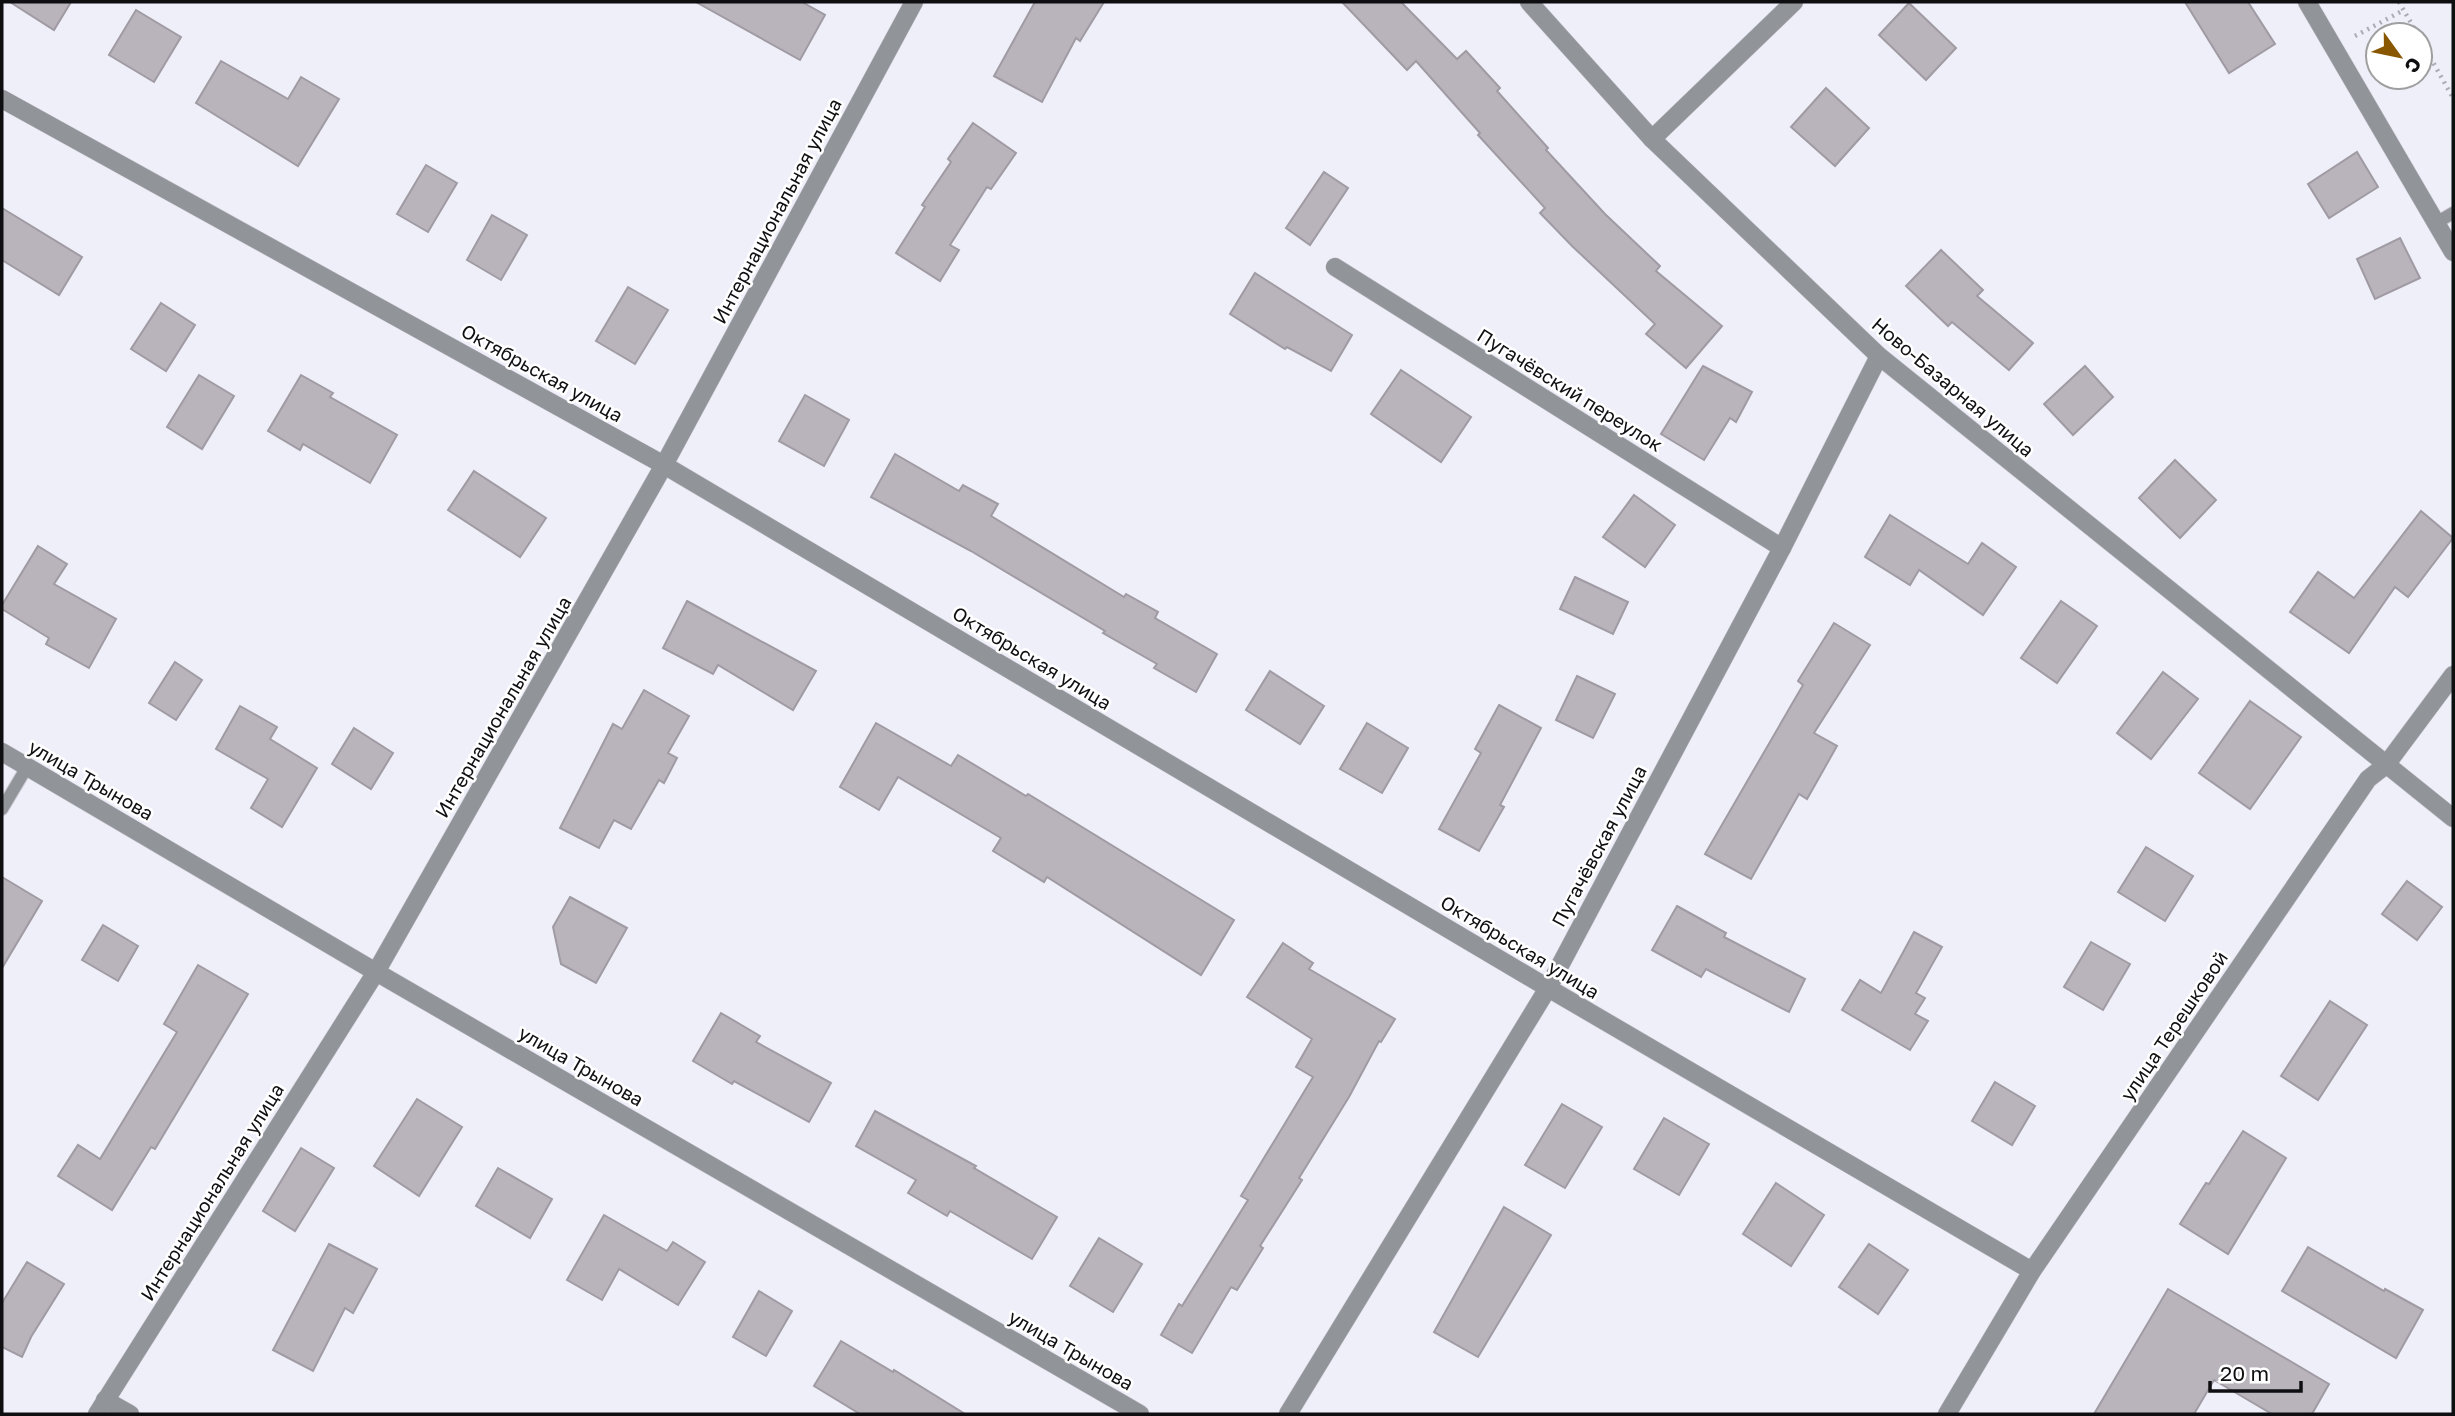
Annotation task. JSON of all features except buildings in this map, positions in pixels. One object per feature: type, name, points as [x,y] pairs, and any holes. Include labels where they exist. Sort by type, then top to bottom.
[{"type":"street","name":"Интернациональная улица","points":[[101,1407],[376,972],[664,465],[914,2]]},
{"type":"street","name":"Ново-Базарная улица","points":[[1529,2],[1652,139],[1880,356],[2453,818]]},
{"type":"street","points":[[1652,139],[1794,2]]},
{"type":"street","points":[[2307,2],[2453,252]]},
{"type":"street","name":"Октябрьская улица","points":[[2,99],[664,465],[1548,988],[2032,1270]]},
{"type":"street","name":"Пугачёвский переулок","points":[[1335,267],[1782,548]]},
{"type":"street","name":"Пугачёвская улица","points":[[1288,1414],[1548,988],[1782,548],[1880,356]]},
{"type":"street","name":"улица Терешковой","points":[[1947,1414],[2032,1270],[2368,779],[2386,765],[2453,675]]},
{"type":"street","name":"улица Трынова","points":[[2,752],[376,972],[1140,1414]]},
{"type":"street","points":[[101,1407],[130,1414]]},
{"type":"lane","points":[[2436,223],[2453,213]]},
{"type":"lane","points":[[2,809],[27,767]]},
{"type":"path","points":[[2399,2],[2410,21]]},
{"type":"path","points":[[2333,48],[2403,10]]},
{"type":"path","points":[[2434,64],[2453,98]]}]
